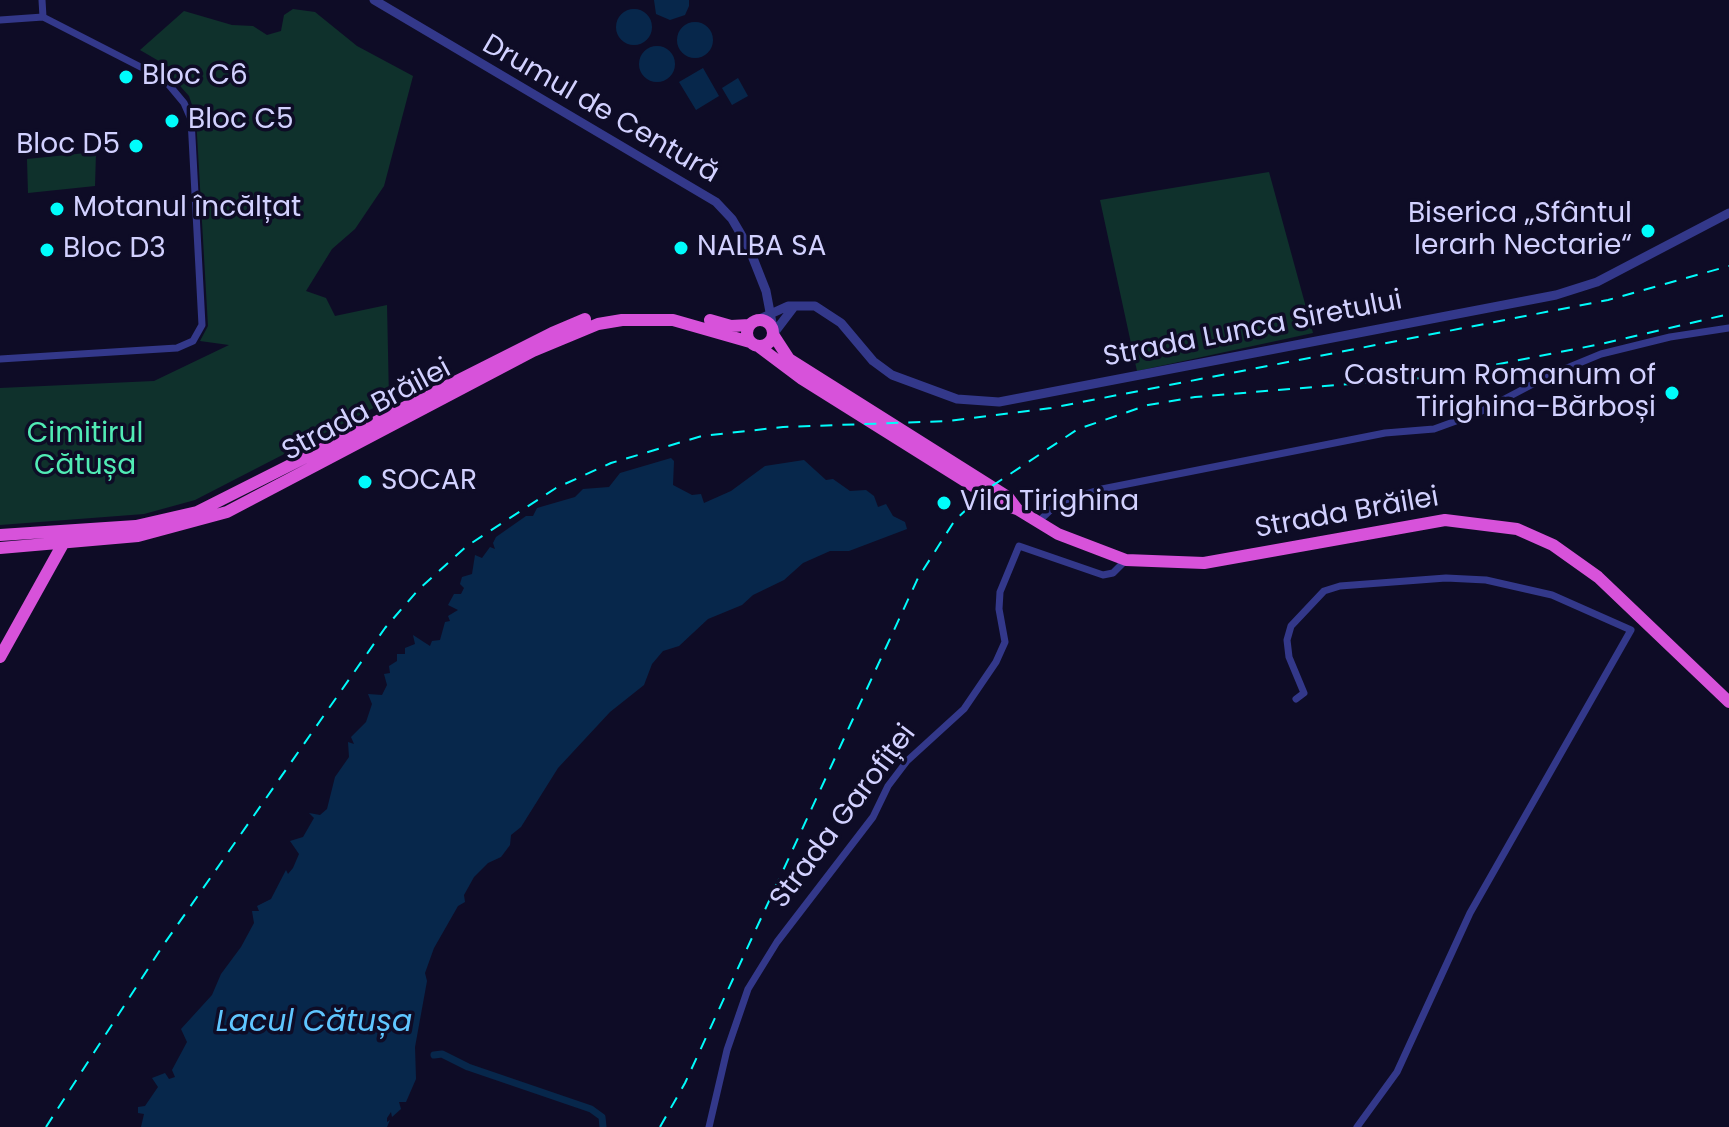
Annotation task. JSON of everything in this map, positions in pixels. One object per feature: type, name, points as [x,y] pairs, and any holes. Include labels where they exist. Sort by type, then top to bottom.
[{"type":"highway","name":"Strada Brăilei","points":[[0,535],[136,526],[197,512],[552,333],[596,316],[622,312],[674,312],[731,326],[768,322],[789,359],[868,415]]},
{"type":"highway","name":"Strada Brăilei","points":[[0,548],[138,536],[227,512],[533,351],[598,324],[622,320],[673,320],[754,344],[1038,522],[1082,544],[1126,560],[1204,563],[1425,522],[1468,520],[1517,529],[1553,545],[1598,577],[1729,702]]},
{"type":"highway","points":[[752,323],[754,344],[770,343],[773,332]]},
{"type":"highway","points":[[0,657],[64,542]]},
{"type":"street","points":[[42,0],[43,17]]},
{"type":"street","name":"Drumul de Centură","points":[[374,0],[514,85],[707,195],[739,228],[766,291],[773,332]]},
{"type":"street","points":[[0,20],[43,17],[164,79],[184,103],[191,119],[202,325],[193,341],[177,348],[0,359]]},
{"type":"street","name":"Strada Lunca Siretului","points":[[766,291],[781,303],[815,306],[835,318],[878,366],[892,375],[957,399],[999,402],[1556,295],[1597,282],[1729,213]]},
{"type":"street","points":[[752,323],[766,291]]},
{"type":"street","points":[[752,323],[771,312],[799,304]]},
{"type":"street","points":[[773,332],[788,311],[799,304]]},
{"type":"street","points":[[1038,522],[1059,502],[1102,489],[1385,433],[1434,429],[1478,413],[1550,375],[1601,354],[1670,337],[1729,328]]},
{"type":"street","name":"Strada Garofiței","points":[[709,1127],[727,1050],[748,989],[777,942],[873,817],[888,786],[907,761],[964,709],[996,662],[1005,642],[999,609],[1000,592],[1019,546],[1103,575],[1113,573],[1126,560]]},
{"type":"street","points":[[1296,699],[1304,693],[1289,657],[1287,640],[1291,626],[1324,591],[1340,586],[1446,578],[1486,580],[1552,595],[1631,630]]},
{"type":"street","points":[[1357,1127],[1400,1066],[1470,913],[1631,630],[1641,618]]},
{"type":"green space","name":"Cimitirul Cătușa","points":[[293,9],[315,12],[357,46],[413,76],[384,186],[355,229],[332,249],[306,291],[326,298],[335,316],[387,305],[389,400],[195,500],[144,514],[0,525],[0,388],[154,381],[229,345],[200,341],[208,326],[196,117],[189,96],[173,78],[176,71],[140,50],[184,11],[232,25],[253,26],[267,35],[281,31],[284,15]]},
{"type":"green space","points":[[96,152],[95,186],[28,193],[27,159]]},
{"type":"green space","points":[[1269,172],[1313,333],[1137,371],[1100,200]]},
{"type":"water","points":[[654,0],[689,0],[689,6],[685,15],[670,20],[656,14]]},
{"type":"water","points":[[634,9],[647,14],[652,27],[647,40],[634,45],[621,40],[616,27],[621,14]]},
{"type":"water","points":[[695,22],[708,27],[713,40],[708,53],[695,58],[682,53],[677,40],[682,27]]},
{"type":"water","points":[[657,46],[670,51],[675,64],[670,77],[657,82],[644,77],[639,64],[644,51]]},
{"type":"water","points":[[703,68],[719,96],[696,110],[679,82]]},
{"type":"water","points":[[738,78],[748,96],[732,105],[722,88]]},
{"type":"water","name":"Lacul Cătușa","points":[[671,458],[674,461],[673,485],[692,495],[701,494],[704,503],[731,491],[765,466],[804,460],[826,480],[833,479],[850,491],[866,490],[874,496],[878,507],[886,504],[893,516],[905,522],[907,529],[849,551],[830,551],[803,563],[784,580],[753,595],[742,605],[708,619],[679,646],[663,651],[652,664],[644,685],[610,712],[558,768],[521,827],[511,835],[510,845],[501,857],[488,863],[474,877],[464,895],[465,902],[458,906],[434,948],[425,973],[427,981],[415,1047],[416,1079],[406,1102],[399,1102],[401,1109],[392,1117],[391,1112],[387,1118],[387,1122],[390,1120],[387,1127],[141,1127],[144,1114],[138,1113],[138,1107],[145,1106],[158,1087],[152,1078],[165,1073],[169,1079],[175,1077],[172,1070],[187,1042],[181,1029],[212,995],[221,974],[241,947],[254,923],[252,911],[259,911],[257,906],[271,899],[286,870],[288,874],[293,868],[299,854],[290,841],[303,837],[314,818],[309,813],[320,815],[327,809],[335,777],[349,757],[348,742],[354,744],[351,737],[366,722],[372,704],[368,694],[382,695],[387,685],[384,674],[390,673],[389,666],[397,661],[397,654],[405,654],[405,648],[415,644],[413,635],[430,646],[432,641],[440,640],[445,622],[450,621],[448,616],[458,610],[448,605],[454,594],[461,594],[464,588],[460,584],[462,577],[472,574],[475,555],[482,558],[490,547],[495,549],[493,543],[496,537],[526,516],[533,516],[537,508],[575,497],[583,489],[609,487],[620,473]]},
{"type":"waterway","points":[[434,1055],[442,1054],[468,1067],[591,1109],[602,1117],[603,1127]]},
{"type":"railway","points":[[46,1127],[162,947],[385,628],[419,589],[467,546],[556,488],[611,463],[702,436],[783,427],[949,421],[1051,408],[1608,300],[1729,266]]},
{"type":"railway","points":[[660,1127],[685,1083],[918,578],[955,520],[992,486],[1078,429],[1148,405],[1195,397],[1433,377],[1601,344],[1729,314]]},
{"type":"place","name":"Bloc C6","points":[[126,77]]},
{"type":"place","name":"Bloc C5","points":[[172,121]]},
{"type":"place","name":"Bloc D5","points":[[136,146]]},
{"type":"place","name":"Motanul încălțat","points":[[57,209]]},
{"type":"place","name":"Biserica „Sfântul Ierarh Nectarie“","points":[[1648,231]]},
{"type":"place","name":"NALBA SA","points":[[681,248]]},
{"type":"place","name":"Bloc D3","points":[[47,250]]},
{"type":"place","name":"Castrum Romanum of Tirighina-Bărboși","points":[[1672,393]]},
{"type":"place","name":"SOCAR","points":[[365,482]]},
{"type":"place","name":"Vila Tirighina","points":[[944,503]]}]
